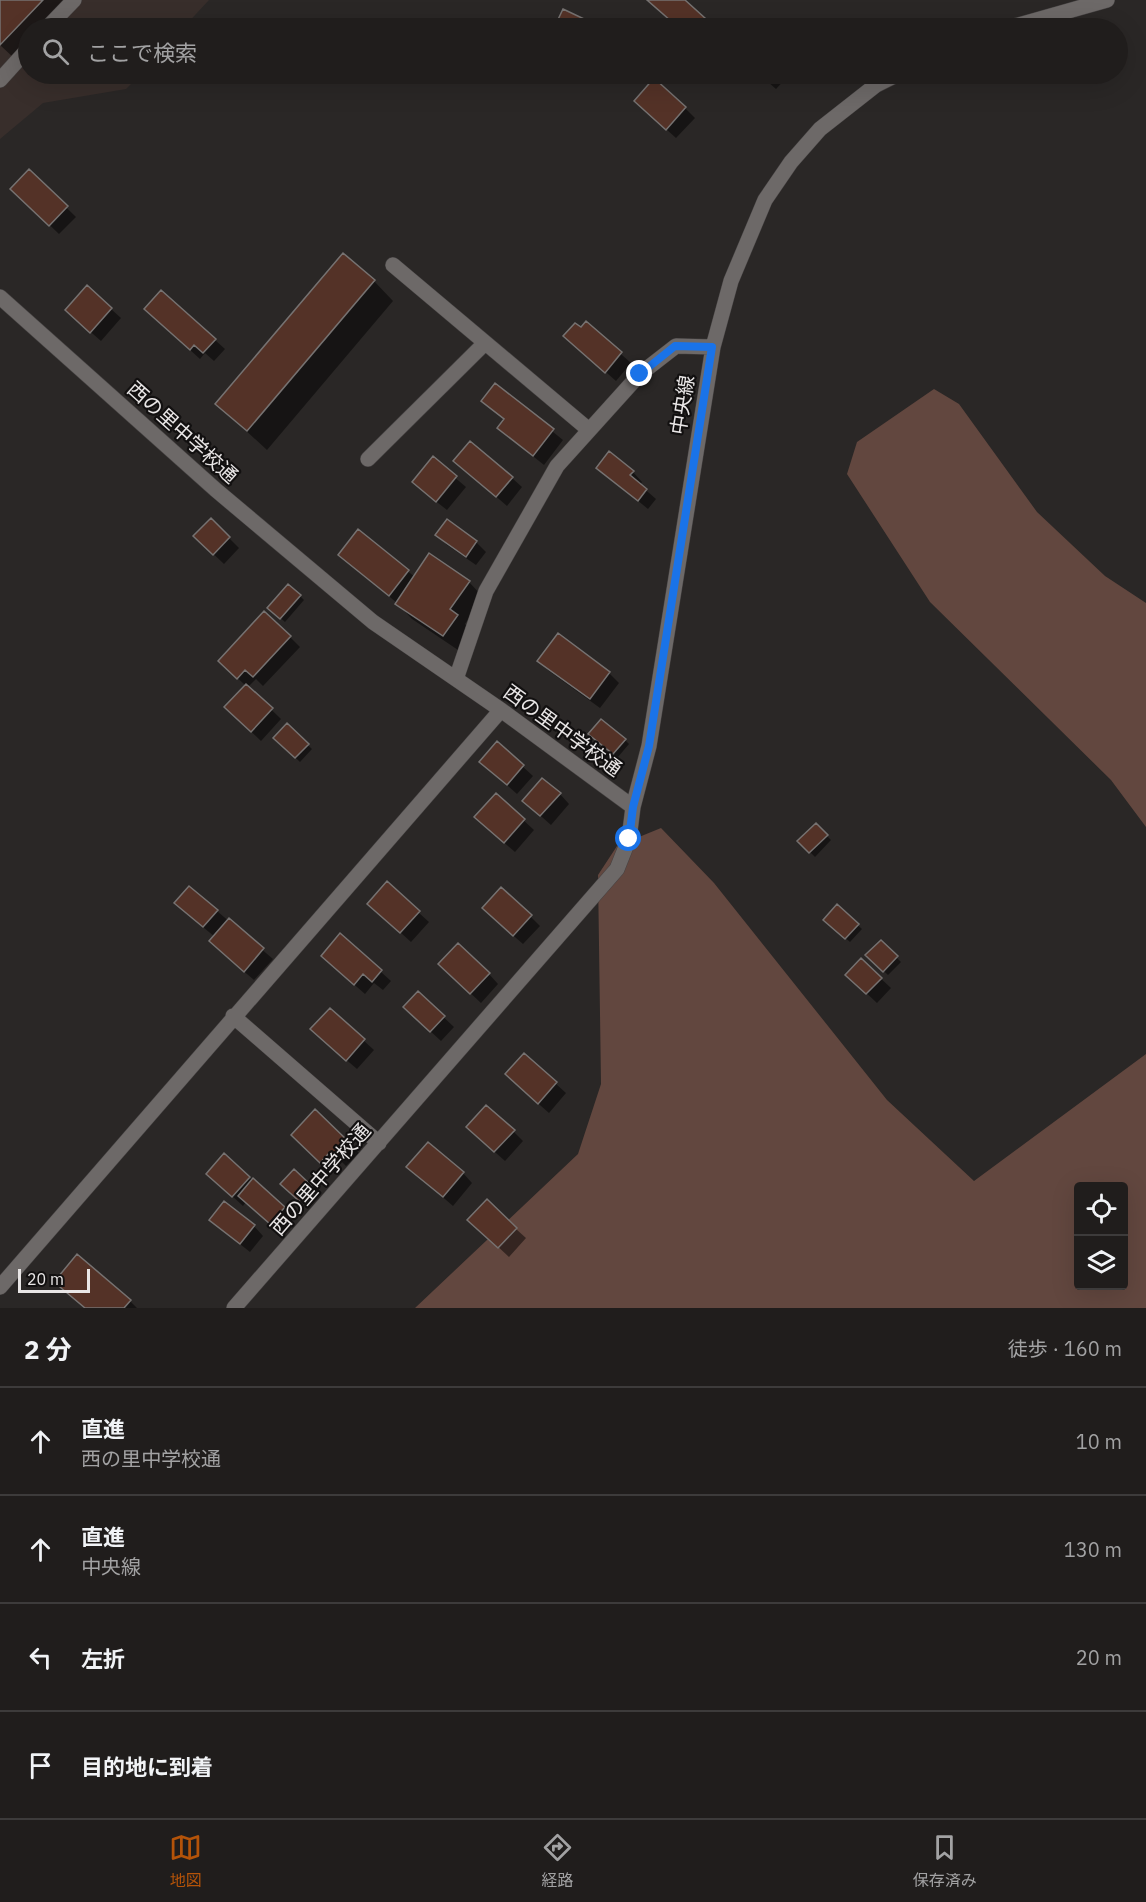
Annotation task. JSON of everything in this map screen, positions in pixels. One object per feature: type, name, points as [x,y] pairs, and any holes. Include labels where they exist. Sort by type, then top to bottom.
[{"type":"street","points":[[57,18],[74,0]]},
{"type":"street","points":[[1043,18],[1107,0]]},
{"type":"street","points":[[0,80],[18,60]]},
{"type":"street","name":"中央線","points":[[633,807],[649,746],[712,347],[731,281],[765,200],[791,162],[820,129],[878,84]]},
{"type":"street","points":[[393,265],[589,430]]},
{"type":"street","name":"西の里中学校通","points":[[0,297],[216,490],[373,622],[501,710],[633,807],[629,839],[617,869],[234,1308]]},
{"type":"street","points":[[368,459],[485,343]]},
{"type":"street","points":[[456,679],[486,591],[557,466],[640,374],[675,346],[712,347]]},
{"type":"street","points":[[0,1287],[501,710]]},
{"type":"street","points":[[233,1016],[379,1143]]},
{"type":"shaded area","points":[[0,0],[209,0],[192,18],[18,18],[18,84],[131,84],[126,89],[43,103],[0,139]]},
{"type":"shaded area","points":[[934,389],[959,404],[1037,512],[1105,576],[1146,603],[1146,827],[1111,780],[930,602],[847,474],[857,442]]},
{"type":"shaded area","points":[[661,828],[714,883],[887,1100],[974,1181],[1146,1054],[1146,1308],[415,1308],[578,1154],[601,1084],[598,875],[617,846]]},
{"type":"building","points":[[0,0],[43,0],[26,18],[18,18],[18,26],[0,45]]},
{"type":"building","points":[[647,0],[685,0],[705,18],[668,18]]},
{"type":"building","points":[[563,9],[582,18],[559,18]]},
{"type":"building","points":[[649,84],[661,84],[686,107],[666,130],[634,101]]},
{"type":"building","points":[[29,169],[68,206],[49,226],[10,189]]},
{"type":"building","points":[[343,253],[375,280],[247,431],[215,404]]},
{"type":"building","points":[[87,285],[112,308],[90,333],[65,310]]},
{"type":"building","points":[[161,290],[216,339],[203,353],[194,345],[190,350],[144,309]]},
{"type":"building","points":[[586,321],[622,352],[605,373],[563,336],[575,323],[581,327]]},
{"type":"building","points":[[495,383],[554,429],[533,456],[497,428],[504,419],[481,401]]},
{"type":"building","points":[[470,441],[513,477],[496,497],[453,461]]},
{"type":"building","points":[[609,451],[634,471],[630,475],[647,489],[638,501],[596,468]]},
{"type":"building","points":[[433,456],[457,476],[436,502],[412,482]]},
{"type":"building","points":[[211,518],[230,537],[213,555],[193,536]]},
{"type":"building","points":[[447,519],[477,541],[466,557],[435,535]]},
{"type":"building","points":[[358,529],[409,570],[389,596],[338,555]]},
{"type":"building","points":[[429,553],[470,581],[450,609],[458,615],[443,636],[395,604]]},
{"type":"building","points":[[288,584],[301,595],[280,619],[267,608]]},
{"type":"building","points":[[264,611],[291,636],[253,677],[245,670],[237,679],[218,661]]},
{"type":"building","points":[[558,633],[610,672],[590,699],[537,661]]},
{"type":"building","points":[[246,684],[273,708],[251,732],[224,707]]},
{"type":"building","points":[[601,719],[626,739],[613,754],[588,734]]},
{"type":"building","points":[[287,723],[309,744],[295,758],[273,738]]},
{"type":"building","points":[[497,741],[524,765],[507,785],[479,762]]},
{"type":"building","points":[[542,778],[561,793],[540,816],[522,801]]},
{"type":"building","points":[[496,793],[525,819],[504,843],[474,817]]},
{"type":"building","points":[[816,823],[828,835],[809,853],[797,841]]},
{"type":"building","points":[[387,881],[420,911],[400,933],[367,904]]},
{"type":"building","points":[[189,886],[218,910],[203,927],[174,903]]},
{"type":"building","points":[[501,887],[532,915],[513,936],[482,908]]},
{"type":"building","points":[[837,904],[859,924],[845,939],[823,920]]},
{"type":"building","points":[[229,918],[264,948],[244,972],[209,941]]},
{"type":"building","points":[[340,933],[382,970],[372,982],[363,974],[354,985],[321,956]]},
{"type":"building","points":[[881,940],[898,956],[883,972],[865,955]]},
{"type":"building","points":[[458,943],[490,973],[470,994],[438,964]]},
{"type":"building","points":[[861,958],[882,978],[866,994],[845,975]]},
{"type":"building","points":[[418,991],[445,1016],[430,1032],[403,1007]]},
{"type":"building","points":[[330,1008],[365,1039],[346,1061],[310,1029]]},
{"type":"building","points":[[524,1053],[557,1082],[538,1104],[505,1074]]},
{"type":"building","points":[[486,1105],[515,1130],[494,1152],[466,1127]]},
{"type":"building","points":[[315,1109],[350,1143],[336,1158],[330,1152],[320,1163],[291,1135]]},
{"type":"building","points":[[428,1142],[464,1172],[443,1197],[406,1167]]},
{"type":"building","points":[[224,1153],[250,1177],[232,1197],[206,1174]]},
{"type":"building","points":[[294,1169],[312,1186],[299,1201],[280,1184]]},
{"type":"building","points":[[253,1178],[285,1207],[270,1224],[238,1196]]},
{"type":"building","points":[[487,1199],[517,1228],[498,1248],[467,1220]]},
{"type":"building","points":[[224,1201],[255,1225],[240,1244],[209,1220]]},
{"type":"building","points":[[77,1254],[131,1300],[124,1308],[85,1308],[54,1282]]},
{"type":"route","points":[[629,839],[633,807],[649,746],[712,347],[675,346],[640,374]]}]
